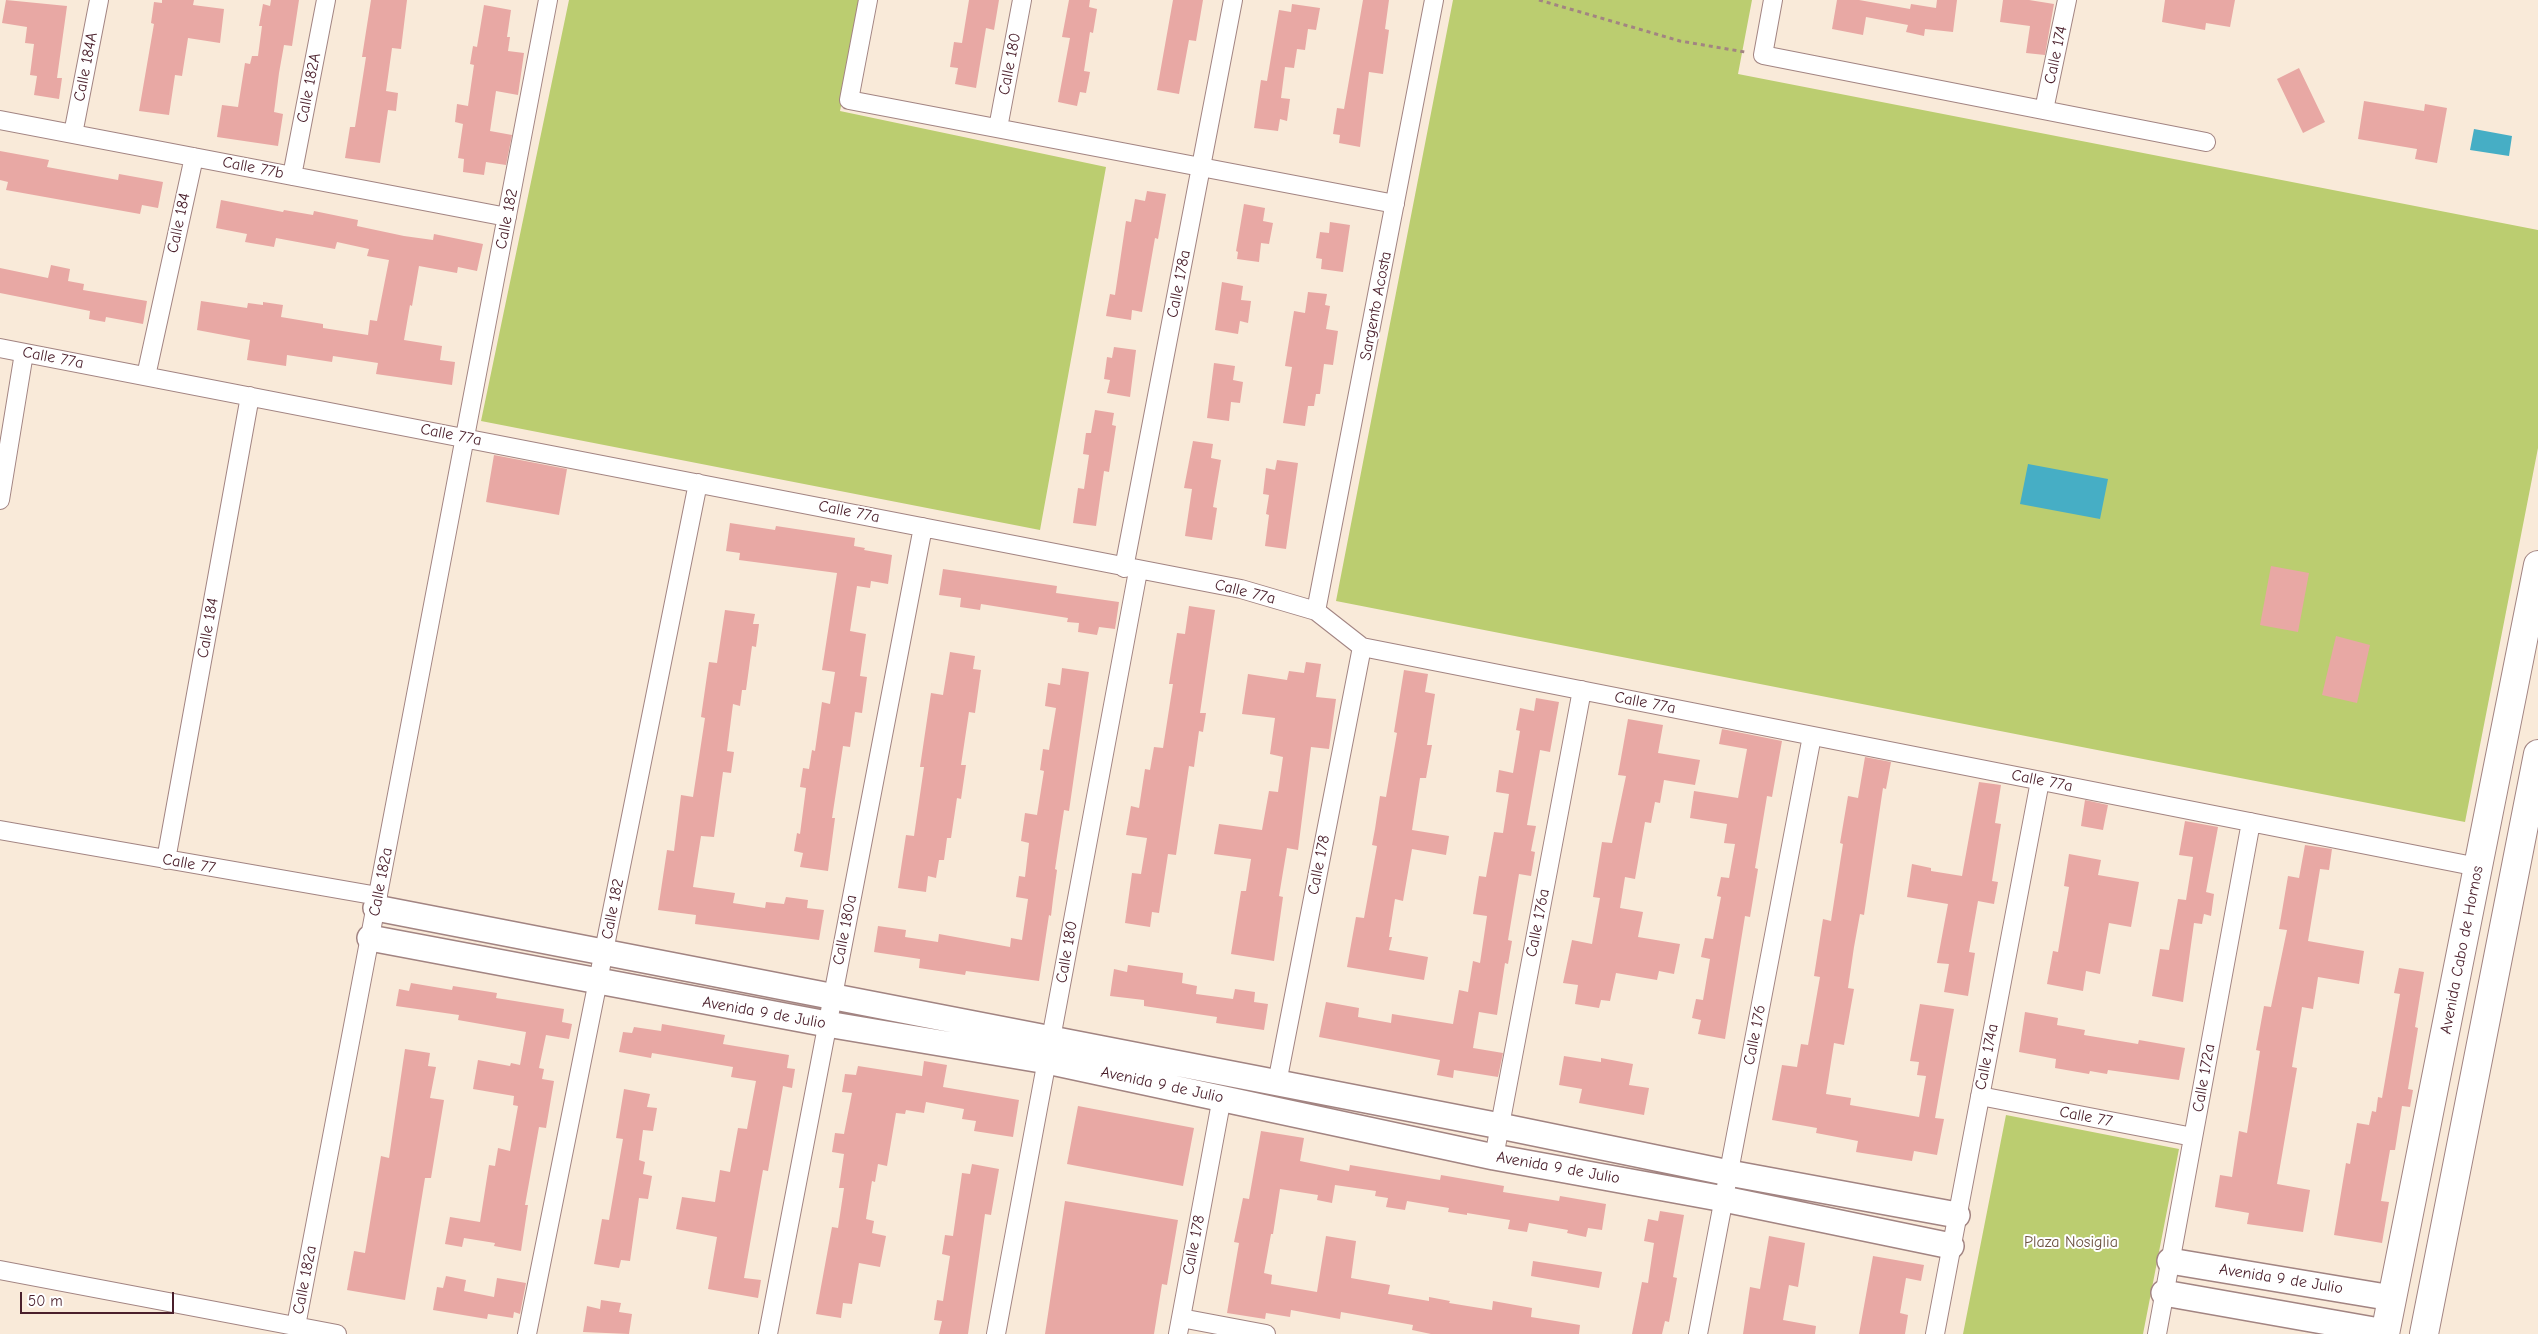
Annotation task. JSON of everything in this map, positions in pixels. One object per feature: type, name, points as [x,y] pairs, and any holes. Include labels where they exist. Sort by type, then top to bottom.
[{"type":"main road","name":"Avenida Cabo de Hornos","points":[[2385,1333],[2538,565]]},
{"type":"main road","points":[[2424,1334],[2538,754]]},
{"type":"main road","name":"Avenida 9 de Julio","points":[[377,902],[604,952],[833,996],[1049,1050],[1222,1098],[1494,1157],[1724,1199],[1952,1246]]},
{"type":"main road","name":"Avenida 9 de Julio","points":[[370,938],[827,1024],[1049,1050],[1277,1083],[1729,1173],[1957,1215]]},
{"type":"main road","name":"Avenida 9 de Julio","points":[[2170,1261],[2392,1298]]},
{"type":"main road","name":"Avenida 9 de Julio","points":[[2164,1293],[2385,1333]]},
{"type":"street","name":"Calle 184A","points":[[74,134],[99,0]]},
{"type":"street","name":"Calle 182A","points":[[292,176],[326,0]]},
{"type":"street","name":"Calle 182","points":[[465,438],[548,0]]},
{"type":"street","points":[[868,0],[849,100],[1395,204]]},
{"type":"street","name":"Calle 180","points":[[998,128],[1022,0]]},
{"type":"street","name":"Calle 178a","points":[[1131,569],[1201,168],[1233,0]]},
{"type":"street","name":"Sargento Acosta","points":[[1316,611],[1434,0]]},
{"type":"street","points":[[1773,0],[1763,55],[2206,142]]},
{"type":"street","name":"Calle 174","points":[[2044,110],[2067,0]]},
{"type":"street","name":"Calle 77b","points":[[0,120],[507,217]]},
{"type":"street","name":"Calle 184","points":[[146,376],[194,157]]},
{"type":"street","name":"Calle 77a","points":[[0,348],[1241,589],[1316,611],[1362,647],[2478,867]]},
{"type":"street","points":[[0,500],[24,353]]},
{"type":"street","name":"Calle 184","points":[[166,860],[250,396]]},
{"type":"street","name":"Calle 182a","points":[[296,1326],[465,438]]},
{"type":"street","name":"Calle 182","points":[[527,1334],[698,483]]},
{"type":"street","name":"Calle 180a","points":[[768,1334],[923,527]]},
{"type":"street","name":"Calle 180","points":[[996,1334],[1049,1050],[1131,569]]},
{"type":"street","name":"Calle 178","points":[[1277,1083],[1362,647]]},
{"type":"street","name":"Calle 176a","points":[[1494,1157],[1582,690]]},
{"type":"street","name":"Calle 176","points":[[1698,1334],[1812,736]]},
{"type":"street","name":"Calle 174a","points":[[1935,1334],[2040,781]]},
{"type":"street","name":"Calle 172a","points":[[2156,1334],[2251,822]]},
{"type":"street","name":"Calle 77","points":[[0,830],[166,860],[377,902]]},
{"type":"street","name":"Calle 77","points":[[1980,1096],[2193,1137]]},
{"type":"street","name":"Calle 178","points":[[1179,1326],[1222,1098]]},
{"type":"street","points":[[0,1270],[337,1334]]},
{"type":"street","points":[[1179,1326],[1266,1334]]},
{"type":"path","points":[[1539,0],[1680,42],[1763,55]]},
{"type":"green space","points":[[569,0],[863,0],[840,111],[1106,167],[1040,530],[481,421]]},
{"type":"green space","points":[[1453,0],[1752,0],[1738,74],[2538,230],[2538,448],[2465,822],[1336,601]]},
{"type":"green space","name":"Plaza Nosiglia","points":[[2006,1115],[2179,1149],[2143,1334],[1963,1334]]},
{"type":"water","points":[[2474,129],[2512,136],[2509,156],[2470,150]]},
{"type":"water","points":[[2028,464],[2108,479],[2100,519],[2020,504]]},
{"type":"building","points":[[6,0],[67,6],[57,78],[62,78],[59,99],[34,95],[37,76],[30,75],[34,44],[25,43],[27,27],[2,23]]},
{"type":"building","points":[[162,0],[194,0],[193,5],[224,9],[220,43],[188,38],[182,76],[175,75],[169,115],[139,111],[154,24],[151,23],[154,2],[162,3]]},
{"type":"building","points":[[271,0],[299,0],[292,46],[284,45],[279,73],[274,112],[283,114],[278,146],[217,137],[222,105],[238,107],[245,63],[250,64],[252,56],[258,56],[262,26],[259,26],[263,4],[270,6]]},
{"type":"building","points":[[371,0],[407,0],[401,49],[392,48],[386,91],[398,93],[396,111],[388,110],[380,163],[345,158],[350,127],[355,127],[366,57],[362,57]]},
{"type":"building","points":[[969,0],[999,0],[994,30],[986,28],[976,88],[955,84],[958,68],[950,67],[954,42],[962,43]]},
{"type":"building","points":[[1069,0],[1090,0],[1089,7],[1097,9],[1093,33],[1090,32],[1084,71],[1090,72],[1086,93],[1080,92],[1077,106],[1058,102],[1070,38],[1062,37]]},
{"type":"building","points":[[1173,0],[1203,0],[1196,41],[1189,40],[1179,94],[1157,90]]},
{"type":"building","points":[[1363,0],[1389,0],[1385,29],[1389,30],[1383,74],[1369,72],[1360,147],[1339,143],[1340,135],[1333,134],[1337,108],[1344,109]]},
{"type":"building","points":[[1837,0],[1859,0],[1910,9],[1911,4],[1936,8],[1937,0],[1957,0],[1953,32],[1925,29],[1924,36],[1906,32],[1908,25],[1866,17],[1863,35],[1832,29]]},
{"type":"building","points":[[2003,0],[2029,0],[2054,4],[2045,55],[2026,53],[2030,26],[2000,22]]},
{"type":"building","points":[[2165,0],[2235,0],[2230,27],[2206,23],[2205,30],[2162,22]]},
{"type":"building","points":[[1292,4],[1320,8],[1316,30],[1308,29],[1305,50],[1297,49],[1294,68],[1285,67],[1281,98],[1290,99],[1287,121],[1280,119],[1278,131],[1254,128],[1261,80],[1267,81],[1279,10],[1291,12]]},
{"type":"building","points":[[484,5],[511,10],[507,37],[510,37],[508,51],[524,53],[518,95],[496,91],[490,131],[512,135],[506,165],[486,162],[484,175],[463,172],[464,159],[458,158],[463,124],[455,122],[457,104],[468,106],[474,65],[470,64],[473,46],[477,47]]},
{"type":"building","points":[[2299,68],[2325,122],[2303,133],[2277,79]]},
{"type":"building","points":[[2364,101],[2424,111],[2425,104],[2447,108],[2437,163],[2415,159],[2417,149],[2358,139]]},
{"type":"building","points":[[0,151],[49,160],[47,167],[118,180],[119,174],[163,182],[158,208],[142,205],[140,214],[6,190],[8,182],[0,180]]},
{"type":"building","points":[[1147,191],[1166,194],[1158,239],[1155,238],[1142,312],[1132,310],[1131,320],[1106,316],[1110,294],[1115,295],[1126,221],[1131,222],[1135,199],[1145,201]]},
{"type":"building","points":[[221,200],[283,212],[284,210],[313,215],[314,211],[358,220],[357,226],[404,236],[433,240],[434,234],[483,244],[477,271],[458,267],[457,273],[419,266],[412,306],[410,305],[404,340],[442,346],[440,360],[455,362],[452,385],[376,374],[378,363],[333,356],[332,362],[287,355],[286,366],[247,360],[250,340],[197,330],[201,301],[247,308],[248,303],[263,305],[263,302],[283,305],[281,317],[323,324],[323,328],[368,335],[370,320],[377,321],[389,260],[367,256],[369,249],[337,242],[335,249],[276,238],[274,247],[245,242],[247,234],[216,228]]},
{"type":"building","points":[[1244,204],[1265,208],[1263,221],[1273,223],[1269,244],[1261,243],[1259,262],[1237,259],[1238,252],[1236,251]]},
{"type":"building","points":[[1330,222],[1350,225],[1343,272],[1321,269],[1322,259],[1316,258],[1320,232],[1329,233]]},
{"type":"building","points":[[51,265],[70,269],[68,281],[84,284],[83,290],[147,301],[143,324],[106,317],[105,322],[89,319],[90,311],[0,293],[0,268],[48,278]]},
{"type":"building","points":[[1222,282],[1243,286],[1241,300],[1251,301],[1248,323],[1240,321],[1238,334],[1215,330]]},
{"type":"building","points":[[1308,292],[1327,294],[1325,305],[1330,306],[1326,329],[1338,331],[1333,365],[1324,364],[1320,394],[1316,394],[1314,406],[1308,406],[1305,426],[1283,423],[1292,367],[1285,366],[1294,311],[1305,313]]},
{"type":"building","points":[[1114,347],[1136,350],[1130,397],[1107,393],[1110,380],[1104,379],[1107,357],[1112,358]]},
{"type":"building","points":[[1214,363],[1235,366],[1233,380],[1243,382],[1240,403],[1231,402],[1229,421],[1207,418]]},
{"type":"building","points":[[1095,410],[1114,413],[1112,425],[1116,426],[1109,472],[1104,471],[1096,526],[1073,523],[1078,488],[1084,489],[1089,455],[1083,454],[1086,433],[1091,433]]},
{"type":"building","points":[[1193,441],[1213,444],[1211,458],[1221,460],[1213,507],[1217,508],[1212,540],[1185,536],[1192,489],[1184,488]]},
{"type":"building","points":[[494,455],[567,469],[559,515],[486,502]]},
{"type":"building","points":[[1277,460],[1298,463],[1286,549],[1265,546],[1269,515],[1266,514],[1269,495],[1263,494],[1266,468],[1275,470]]},
{"type":"building","points":[[730,523],[775,530],[776,526],[855,538],[854,546],[865,548],[864,550],[892,555],[888,584],[871,581],[870,588],[857,586],[850,631],[866,634],[860,676],[867,677],[862,713],[855,712],[850,747],[843,746],[832,818],[835,818],[828,871],[800,867],[803,853],[794,851],[797,833],[800,834],[806,788],[800,787],[803,768],[809,769],[812,750],[815,751],[822,702],[830,704],[835,672],[822,670],[837,573],[739,560],[740,553],[726,551]]},
{"type":"building","points":[[2271,566],[2309,573],[2298,632],[2260,625]]},
{"type":"building","points":[[943,569],[1057,586],[1056,593],[1119,602],[1115,629],[1099,627],[1097,635],[1078,632],[1079,623],[1067,622],[1068,618],[981,604],[980,610],[960,607],[961,598],[939,595]]},
{"type":"building","points":[[1189,606],[1215,610],[1200,713],[1206,713],[1203,732],[1199,731],[1194,767],[1189,766],[1176,855],[1168,854],[1159,913],[1152,912],[1150,927],[1125,923],[1132,873],[1141,874],[1147,838],[1126,835],[1131,806],[1139,808],[1145,769],[1150,770],[1154,747],[1163,748],[1173,684],[1169,684],[1177,633],[1185,634]]},
{"type":"building","points":[[725,610],[755,614],[753,624],[759,624],[756,647],[752,646],[746,690],[742,690],[740,706],[733,704],[727,751],[734,752],[731,773],[723,772],[714,837],[701,836],[693,887],[735,893],[733,903],[765,908],[766,902],[784,904],[786,897],[808,900],[807,908],[824,910],[819,940],[695,924],[696,915],[658,910],[667,850],[674,851],[681,795],[693,797],[705,718],[701,717],[709,662],[717,663]]},
{"type":"building","points":[[2336,636],[2370,645],[2357,703],[2322,695]]},
{"type":"building","points":[[950,652],[975,656],[973,669],[981,670],[975,713],[969,712],[961,765],[966,765],[961,799],[957,798],[951,838],[947,838],[944,860],[939,860],[936,878],[928,876],[926,892],[898,888],[906,835],[914,836],[924,767],[920,767],[931,693],[943,695]]},
{"type":"building","points":[[1306,662],[1321,664],[1316,697],[1336,699],[1329,749],[1311,747],[1298,850],[1287,848],[1279,896],[1283,897],[1274,961],[1231,954],[1241,891],[1246,891],[1251,859],[1214,854],[1219,824],[1262,830],[1269,791],[1278,792],[1283,757],[1270,754],[1275,718],[1242,714],[1248,674],[1287,680],[1289,671],[1304,673]]},
{"type":"building","points":[[1062,668],[1089,672],[1069,811],[1064,810],[1055,869],[1057,870],[1051,916],[1049,915],[1039,981],[966,971],[965,975],[919,968],[920,959],[874,952],[878,926],[906,930],[905,937],[938,942],[939,934],[1010,947],[1011,938],[1022,940],[1028,899],[1016,897],[1019,876],[1025,877],[1029,843],[1021,841],[1025,813],[1037,815],[1044,771],[1040,770],[1043,749],[1049,750],[1056,708],[1045,706],[1048,683],[1060,685]]},
{"type":"building","points":[[1404,670],[1428,674],[1425,692],[1435,694],[1427,745],[1432,745],[1426,778],[1420,778],[1412,830],[1449,836],[1446,855],[1412,849],[1403,901],[1395,899],[1389,937],[1392,937],[1389,950],[1428,957],[1424,980],[1347,967],[1356,917],[1364,918],[1377,846],[1372,845],[1380,796],[1386,797],[1397,733],[1394,732]]},
{"type":"building","points":[[1536,698],[1559,702],[1550,752],[1540,750],[1527,825],[1536,826],[1531,851],[1535,852],[1531,876],[1519,874],[1508,940],[1512,941],[1508,964],[1505,963],[1497,1015],[1479,1012],[1473,1048],[1503,1053],[1498,1077],[1454,1070],[1453,1078],[1437,1075],[1440,1060],[1319,1037],[1326,1002],[1359,1008],[1358,1017],[1391,1023],[1392,1014],[1453,1024],[1459,990],[1468,992],[1473,961],[1480,963],[1487,916],[1473,914],[1479,876],[1486,877],[1494,832],[1503,833],[1509,794],[1496,792],[1499,770],[1513,773],[1520,731],[1516,730],[1520,708],[1534,711]]},
{"type":"building","points":[[1628,719],[1663,725],[1658,753],[1700,760],[1695,785],[1664,780],[1660,803],[1655,802],[1651,823],[1645,822],[1635,879],[1625,877],[1620,908],[1643,912],[1638,937],[1680,944],[1674,974],[1659,971],[1657,980],[1616,973],[1610,1001],[1601,1000],[1599,1008],[1575,1004],[1578,985],[1563,983],[1572,940],[1592,944],[1600,898],[1593,897],[1602,842],[1612,843],[1626,776],[1618,775]]},
{"type":"building","points":[[1722,729],[1782,741],[1772,797],[1767,796],[1755,868],[1758,869],[1750,917],[1745,916],[1725,1039],[1698,1034],[1701,1020],[1692,1018],[1696,999],[1703,1000],[1710,959],[1701,957],[1705,938],[1713,939],[1721,897],[1717,896],[1721,877],[1729,878],[1735,844],[1724,843],[1727,824],[1690,818],[1694,791],[1738,798],[1747,749],[1719,744]]},
{"type":"building","points":[[1865,757],[1891,762],[1886,789],[1883,788],[1864,915],[1860,914],[1854,947],[1848,988],[1854,989],[1844,1045],[1834,1043],[1826,1094],[1851,1098],[1850,1105],[1919,1117],[1926,1076],[1917,1075],[1919,1062],[1910,1061],[1920,1004],[1954,1009],[1935,1118],[1944,1119],[1937,1155],[1914,1151],[1912,1161],[1856,1152],[1858,1141],[1816,1133],[1817,1128],[1772,1120],[1782,1065],[1797,1067],[1801,1044],[1808,1045],[1820,977],[1814,976],[1823,919],[1831,921],[1843,844],[1840,843],[1848,796],[1858,798]]},
{"type":"building","points":[[1979,782],[2001,785],[1995,823],[2001,824],[1992,881],[1998,882],[1994,904],[1978,901],[1969,952],[1975,953],[1968,996],[1944,992],[1949,964],[1937,963],[1948,904],[1907,897],[1912,864],[1931,868],[1931,871],[1962,876]]},
{"type":"building","points":[[2085,800],[2108,805],[2103,830],[2081,826]]},
{"type":"building","points":[[2185,821],[2218,827],[2206,892],[2214,894],[2211,916],[2204,914],[2202,924],[2194,923],[2183,1002],[2152,996],[2160,949],[2169,950],[2178,899],[2186,900],[2193,857],[2179,855]]},
{"type":"building","points":[[2305,845],[2332,849],[2329,870],[2320,869],[2308,941],[2364,951],[2359,984],[2318,977],[2313,1009],[2302,1007],[2292,1067],[2297,1068],[2277,1184],[2310,1190],[2303,1232],[2247,1224],[2249,1213],[2215,1207],[2220,1175],[2232,1177],[2239,1131],[2247,1133],[2260,1051],[2256,1050],[2264,1006],[2271,1007],[2287,930],[2279,929],[2288,876],[2299,878]]},
{"type":"building","points":[[2069,854],[2101,860],[2098,875],[2139,882],[2131,927],[2109,923],[2100,974],[2086,971],[2083,991],[2047,984],[2053,951],[2058,952],[2069,887],[2064,886]]},
{"type":"building","points":[[1128,965],[1183,973],[1182,983],[1197,986],[1196,994],[1233,999],[1235,989],[1255,992],[1254,1002],[1268,1004],[1264,1030],[1216,1023],[1217,1017],[1144,1006],[1144,1000],[1110,996],[1114,969],[1127,972]]},
{"type":"building","points":[[2399,968],[2424,972],[2415,1027],[2418,1028],[2408,1089],[2413,1090],[2410,1107],[2402,1106],[2395,1150],[2390,1150],[2381,1201],[2389,1202],[2382,1243],[2334,1235],[2346,1163],[2350,1164],[2357,1123],[2369,1125],[2372,1111],[2376,1112],[2378,1097],[2382,1098],[2400,994],[2394,993]]},
{"type":"building","points":[[411,983],[452,990],[453,986],[497,993],[496,998],[564,1009],[562,1022],[572,1024],[569,1039],[546,1035],[539,1068],[544,1069],[542,1079],[554,1081],[546,1128],[539,1127],[525,1205],[528,1205],[521,1251],[494,1246],[495,1243],[464,1238],[462,1247],[445,1244],[450,1217],[480,1222],[489,1165],[495,1166],[498,1148],[510,1151],[518,1106],[513,1105],[514,1096],[473,1089],[478,1060],[510,1066],[511,1063],[520,1065],[526,1032],[458,1020],[459,1015],[396,1006],[399,989],[409,991]]},
{"type":"building","points":[[2025,1012],[2058,1018],[2057,1025],[2085,1030],[2084,1035],[2138,1044],[2139,1040],[2185,1048],[2179,1080],[2108,1070],[2107,1074],[2090,1071],[2089,1074],[2055,1068],[2056,1059],[2019,1052]]},
{"type":"building","points":[[662,1024],[725,1035],[723,1044],[789,1055],[787,1068],[795,1069],[792,1088],[783,1086],[768,1171],[763,1170],[744,1278],[761,1280],[758,1298],[708,1289],[717,1237],[676,1229],[682,1197],[715,1202],[720,1170],[730,1172],[738,1128],[747,1129],[756,1081],[731,1077],[733,1067],[652,1053],[651,1058],[619,1052],[623,1032],[632,1033],[634,1027],[661,1031]]},
{"type":"building","points":[[405,1049],[430,1053],[428,1066],[436,1067],[430,1098],[444,1100],[431,1178],[425,1178],[405,1300],[347,1290],[354,1251],[365,1253],[381,1156],[389,1158]]},
{"type":"building","points":[[1564,1056],[1601,1062],[1601,1058],[1633,1064],[1629,1085],[1649,1088],[1644,1115],[1579,1103],[1582,1089],[1559,1085]]},
{"type":"building","points":[[924,1061],[947,1065],[943,1087],[1019,1100],[1013,1137],[974,1131],[976,1121],[962,1119],[964,1109],[926,1102],[924,1113],[906,1110],[905,1114],[896,1113],[887,1166],[878,1164],[875,1182],[872,1181],[866,1219],[874,1221],[872,1233],[886,1236],[880,1267],[859,1263],[852,1304],[843,1303],[841,1318],[816,1314],[832,1227],[838,1228],[844,1188],[839,1188],[844,1154],[832,1152],[835,1133],[844,1134],[852,1093],[842,1092],[845,1074],[856,1075],[858,1066],[922,1076]]},
{"type":"building","points":[[624,1089],[650,1094],[647,1107],[657,1108],[653,1131],[643,1130],[639,1160],[645,1162],[643,1174],[652,1176],[648,1199],[639,1198],[630,1261],[621,1260],[619,1268],[594,1264],[602,1219],[609,1220],[623,1139],[616,1138]]},
{"type":"building","points":[[1078,1106],[1194,1128],[1183,1186],[1067,1164]]},
{"type":"building","points":[[1261,1131],[1304,1138],[1300,1161],[1349,1171],[1350,1165],[1440,1180],[1441,1175],[1504,1186],[1503,1192],[1559,1201],[1560,1196],[1606,1204],[1602,1230],[1588,1228],[1586,1237],[1567,1233],[1568,1230],[1529,1223],[1527,1232],[1508,1229],[1510,1220],[1448,1212],[1449,1208],[1407,1201],[1405,1210],[1386,1207],[1388,1198],[1375,1196],[1376,1191],[1335,1185],[1332,1203],[1317,1200],[1318,1195],[1280,1189],[1273,1234],[1271,1234],[1264,1273],[1272,1275],[1271,1284],[1317,1292],[1326,1236],[1356,1241],[1351,1278],[1390,1285],[1388,1294],[1429,1301],[1429,1297],[1450,1301],[1449,1303],[1492,1310],[1493,1301],[1532,1308],[1531,1317],[1580,1325],[1579,1334],[1431,1334],[1412,1330],[1413,1325],[1341,1312],[1340,1319],[1291,1310],[1290,1317],[1266,1313],[1265,1319],[1227,1313],[1239,1243],[1234,1242],[1243,1198],[1249,1199]]},
{"type":"building","points":[[972,1164],[999,1169],[991,1215],[985,1214],[968,1334],[939,1334],[942,1321],[934,1320],[937,1300],[943,1301],[950,1256],[942,1254],[945,1235],[953,1236],[962,1173],[970,1174]]},
{"type":"building","points":[[1065,1201],[1178,1220],[1167,1285],[1162,1284],[1154,1334],[1045,1334]]},
{"type":"building","points":[[1660,1211],[1684,1215],[1673,1277],[1677,1278],[1669,1322],[1665,1321],[1662,1334],[1632,1334],[1642,1282],[1648,1283],[1654,1243],[1644,1241],[1648,1219],[1658,1221]]},
{"type":"building","points":[[1769,1236],[1805,1243],[1798,1287],[1789,1285],[1783,1320],[1816,1326],[1815,1334],[1743,1334],[1750,1287],[1760,1289]]},
{"type":"building","points":[[1873,1256],[1924,1265],[1921,1281],[1906,1278],[1900,1313],[1908,1315],[1905,1334],[1859,1334]]},
{"type":"building","points":[[1533,1261],[1602,1272],[1599,1288],[1531,1276]]},
{"type":"building","points":[[446,1276],[466,1280],[464,1291],[494,1297],[497,1278],[526,1283],[520,1314],[514,1312],[513,1318],[488,1314],[487,1319],[433,1310],[437,1287],[443,1288]]},
{"type":"building","points":[[601,1300],[621,1303],[619,1312],[632,1314],[629,1334],[583,1332],[587,1306],[600,1309]]}]
